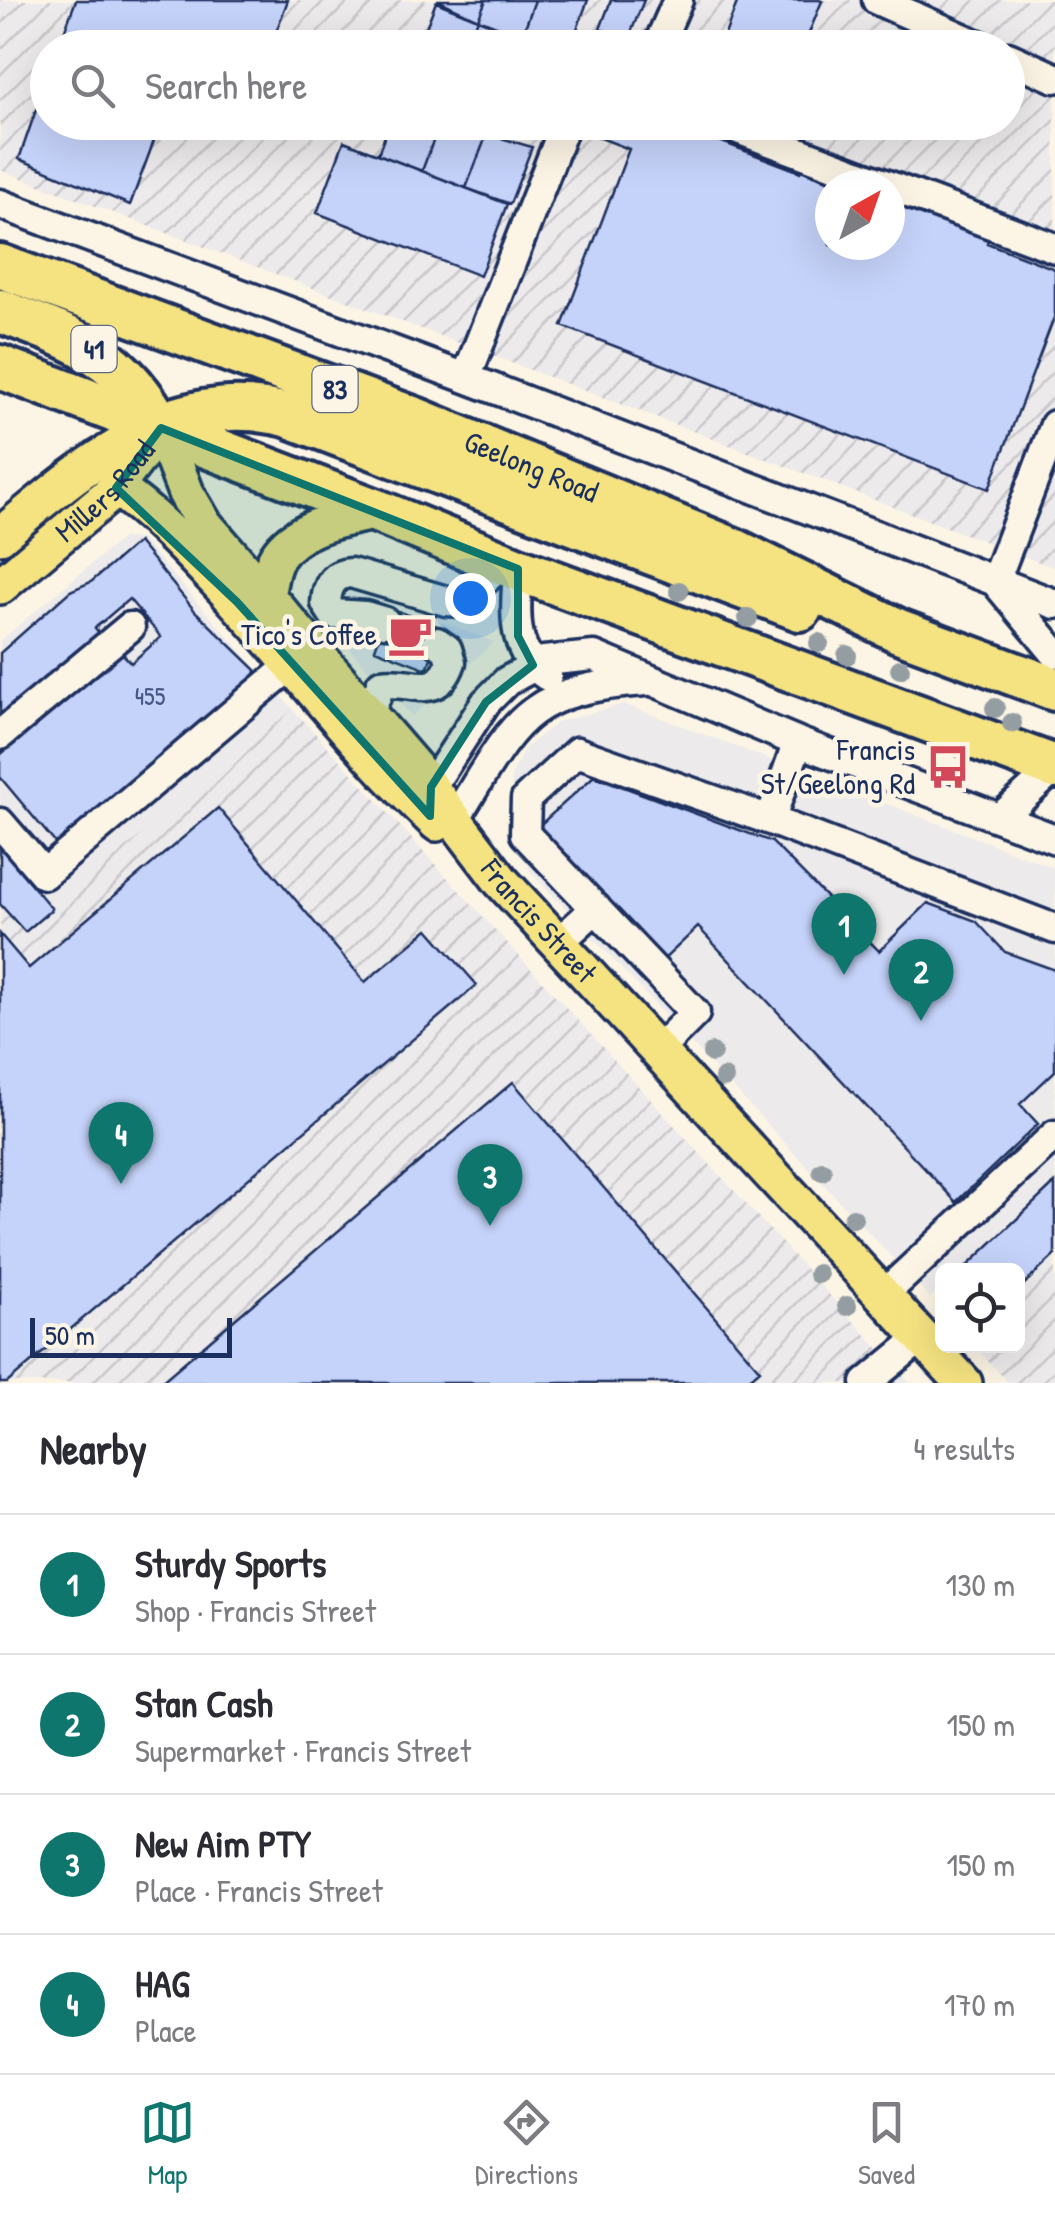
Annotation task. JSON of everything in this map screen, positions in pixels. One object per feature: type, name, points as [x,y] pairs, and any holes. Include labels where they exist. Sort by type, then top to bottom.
[{"type":"highway","name":"Geelong Road","points":[[0,266],[288,371],[613,500],[734,550],[899,631],[1055,689]]},
{"type":"highway","name":"41","points":[[0,311],[83,343],[102,355],[136,386],[159,426]]},
{"type":"highway","points":[[0,368],[159,426],[510,565],[1055,767]]},
{"type":"highway","points":[[159,426],[187,415],[228,407],[287,415],[769,598],[834,618],[899,631]]},
{"type":"main road","name":"Millers Road","points":[[0,585],[116,488],[159,426]]},
{"type":"main road","name":"Millers Road","points":[[0,536],[83,466],[159,426]]},
{"type":"main road","points":[[159,426],[186,493],[204,524],[266,596],[302,656],[389,777],[439,807]]},
{"type":"main road","points":[[116,488],[164,526],[369,714],[439,807]]},
{"type":"main road","points":[[266,596],[274,563],[292,542],[320,526],[378,511]]},
{"type":"main road","name":"Francis Street","points":[[439,807],[500,881],[964,1383]]},
{"type":"street","points":[[665,30],[678,0]]},
{"type":"street","points":[[877,0],[944,30]]},
{"type":"street","points":[[1025,65],[1055,78]]},
{"type":"street","points":[[466,378],[559,140]]},
{"type":"street","points":[[767,140],[846,170]]},
{"type":"street","points":[[905,192],[1055,248]]},
{"type":"street","name":"Geelong Road","points":[[0,204],[1055,604]]},
{"type":"street","points":[[995,582],[1055,425]]},
{"type":"street","points":[[385,622],[333,614],[326,604],[329,585],[339,576],[351,573],[455,602],[468,599],[510,565]]},
{"type":"street","points":[[510,565],[523,652],[555,681],[579,690]]},
{"type":"street","name":"Geelong Road","points":[[995,582],[1055,653]]},
{"type":"street","points":[[0,735],[130,626]]},
{"type":"street","points":[[369,714],[382,684],[402,682],[428,687],[441,679],[451,662],[446,648],[437,642]]},
{"type":"street","points":[[0,823],[44,874],[302,656]]},
{"type":"street","points":[[439,807],[486,702],[507,681],[533,665],[594,656],[798,742],[1055,839]]},
{"type":"street","points":[[439,807],[518,722],[542,704],[579,690],[647,681]]},
{"type":"street","points":[[770,820],[798,742]]},
{"type":"street","points":[[657,1051],[695,1013],[525,834],[526,798],[577,752],[770,820],[1055,929]]},
{"type":"street","points":[[1000,818],[1055,767]]},
{"type":"street","points":[[558,944],[596,908]]},
{"type":"street","points":[[883,1295],[1055,1135]]},
{"type":"street","points":[[866,1383],[922,1337]]},
{"type":"highlighted area","points":[[161,428],[518,569],[518,636],[533,665],[486,702],[431,787],[430,816],[237,602],[116,488]]},
{"type":"shaded area","points":[[0,0],[1055,0],[1055,568],[0,170]]},
{"type":"shaded area","points":[[122,538],[141,539],[293,709],[25,932],[0,904],[0,641]]},
{"type":"shaded area","points":[[327,577],[494,642],[412,716],[319,616]]},
{"type":"shaded area","points":[[624,704],[1055,868],[1055,1183],[968,1263],[935,1263],[935,1293],[930,1298],[530,871],[517,836],[511,776],[524,749],[557,722]]},
{"type":"shaded area","points":[[293,709],[910,1383],[0,1383],[0,904],[26,931]]},
{"type":"shaded area","points":[[1055,1183],[1055,1383],[1009,1383],[981,1353],[1025,1353],[1025,1263],[968,1263]]},
{"type":"building","points":[[76,0],[288,0],[277,30],[65,30]]},
{"type":"building","points":[[437,0],[486,0],[478,19]]},
{"type":"building","points":[[486,0],[535,0],[524,30],[506,30],[478,19]]},
{"type":"building","points":[[535,0],[588,0],[577,30],[524,30]]},
{"type":"building","points":[[611,0],[644,0],[632,30],[600,29]]},
{"type":"building","points":[[738,0],[822,1],[810,30],[727,30]]},
{"type":"building","points":[[436,2],[478,19],[474,30],[425,30]]},
{"type":"building","points":[[478,19],[506,30],[474,30]]},
{"type":"building","points":[[30,127],[30,140],[154,140],[130,205],[19,159]]},
{"type":"building","points":[[383,140],[433,140],[422,171],[378,154]]},
{"type":"building","points":[[433,140],[485,140],[466,188],[422,171]]},
{"type":"building","points":[[485,140],[508,140],[532,147],[510,204],[466,188]]},
{"type":"building","points":[[606,140],[717,140],[800,172],[805,160],[831,170],[815,170],[815,260],[905,260],[905,199],[992,232],[987,243],[1055,269],[1055,315],[989,489],[562,326],[629,149]]},
{"type":"building","points":[[344,141],[507,204],[480,276],[317,213]]},
{"type":"building","points":[[138,542],[195,611],[256,670],[255,676],[57,845],[0,777],[0,755],[121,652],[131,663],[161,637],[129,599],[95,628],[100,634],[0,716],[0,653],[70,591],[91,582]]},
{"type":"building","name":"Tico's Coffee","points":[[390,608],[442,628],[427,669],[375,649]]},
{"type":"building","points":[[594,776],[772,842],[879,951],[928,903],[976,921],[1005,952],[1055,970],[1055,1071],[1020,1104],[1038,1124],[956,1202],[698,927],[657,966],[532,832]]},
{"type":"building","points":[[218,808],[365,982],[428,929],[477,985],[7,1383],[0,1383],[0,934],[29,968]]},
{"type":"building","points":[[0,847],[52,909],[25,932],[0,904]]},
{"type":"building","points":[[513,1082],[760,1370],[745,1383],[160,1383]]},
{"type":"building","points":[[1055,1183],[1055,1255],[1025,1283],[1025,1263],[970,1263]]},
{"type":"tunnel","points":[[385,622],[437,642]]},
{"type":"place","name":"Tico's Coffee","points":[[410,635]]},
{"type":"place","name":"Francis St/Geelong Rd","points":[[948,767]]},
{"type":"place","name":"Sturdy Sports","points":[[844,975]]},
{"type":"place","name":"Stan Cash","points":[[921,1021]]},
{"type":"place","name":"HAG","points":[[121,1184]]},
{"type":"place","name":"New Aim PTY","points":[[490,1226]]}]
